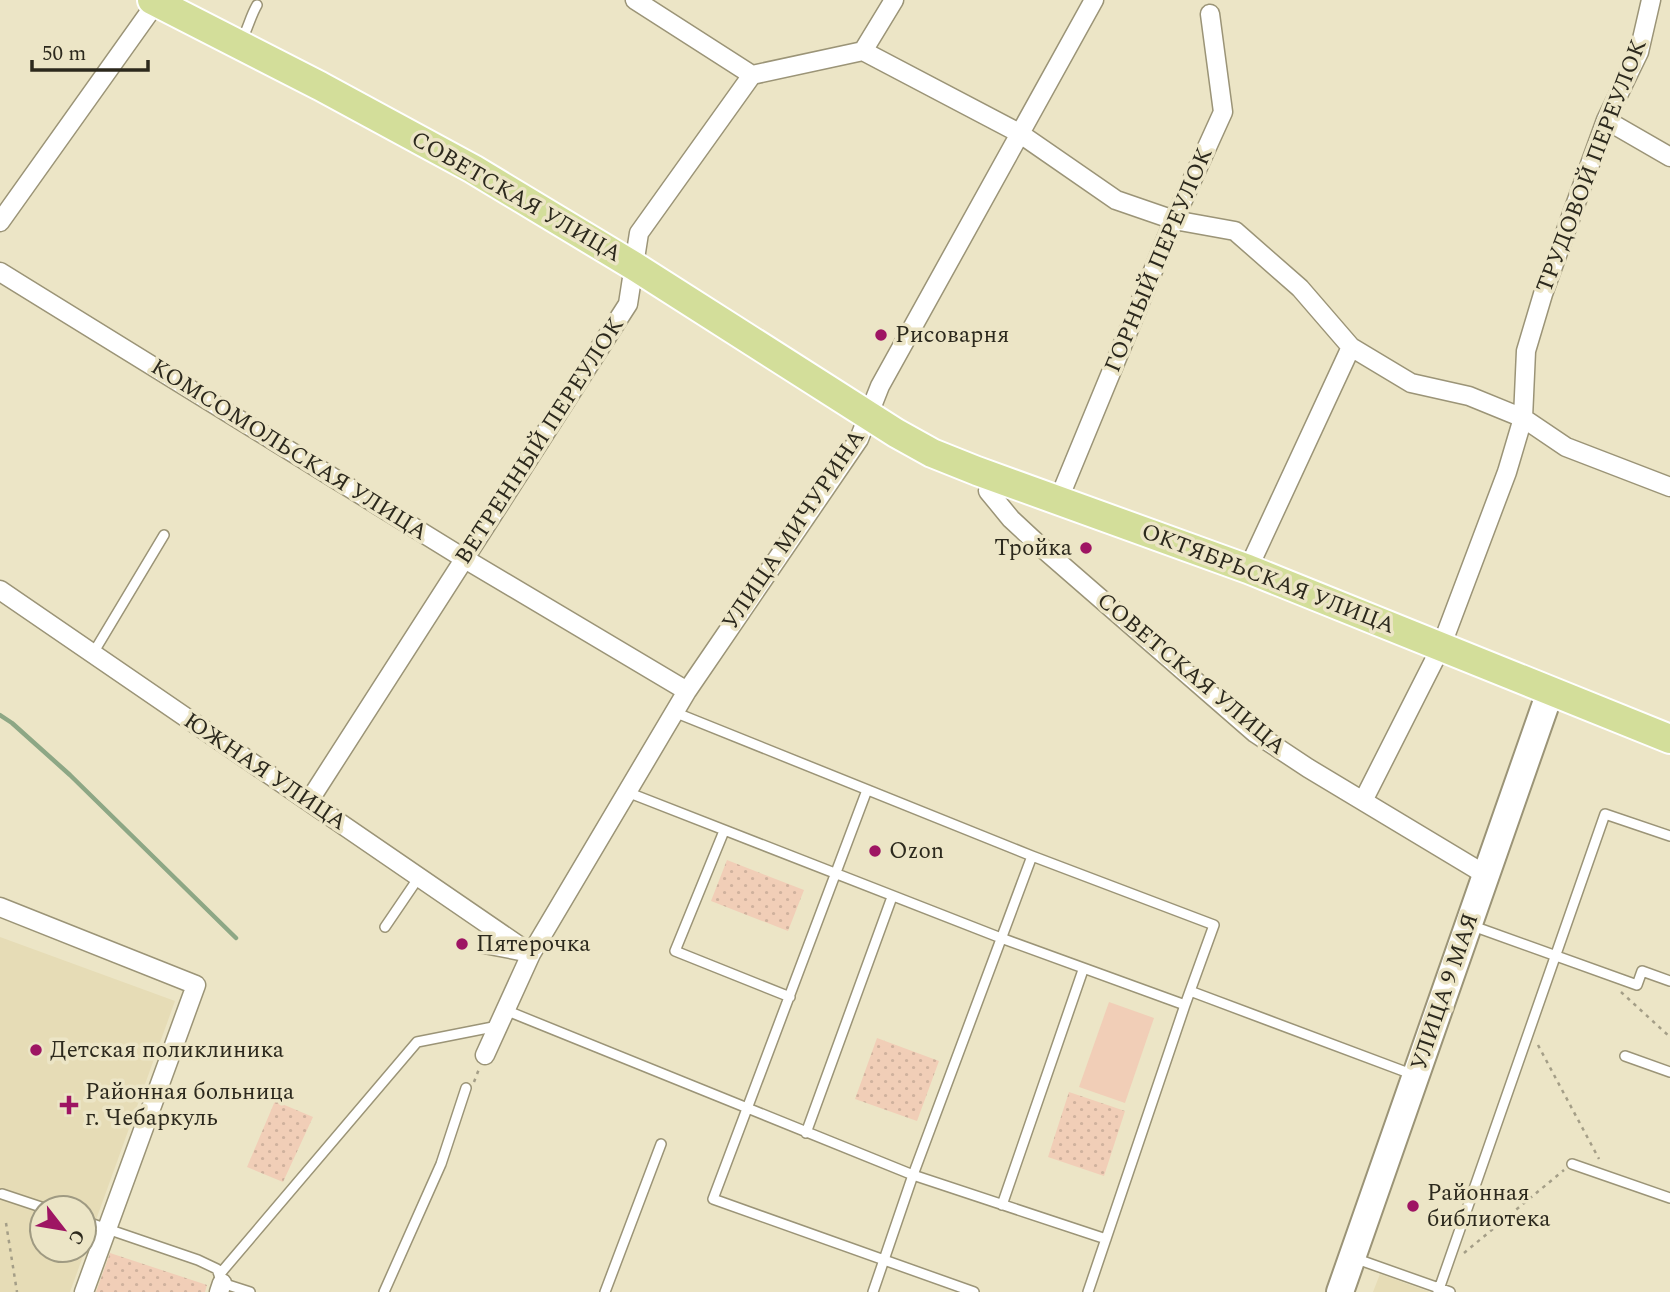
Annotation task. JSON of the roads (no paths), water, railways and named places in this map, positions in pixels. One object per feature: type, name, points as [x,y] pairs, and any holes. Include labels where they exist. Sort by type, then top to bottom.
[{"type":"main road","name":"СОВЕТСКАЯ УЛИЦА","points":[[154,1],[473,169],[634,266],[869,415]]},
{"type":"main road","name":"ОКТЯБРЬСКАЯ УЛИЦА","points":[[869,415],[932,453],[1248,569],[1670,739]]},
{"type":"main road","name":"УЛИЦА 9 МАЯ","points":[[1340,1292],[1550,692]]},
{"type":"street","points":[[635,0],[752,75],[863,51],[1019,133],[1116,200],[1174,220],[1235,231],[1300,288],[1351,347],[1411,383],[1469,396],[1522,418],[1566,447],[1670,487]]},
{"type":"street","points":[[863,51],[894,0]]},
{"type":"street","name":"УЛИЦА МИЧУРИНА","points":[[485,1055],[530,955],[674,712],[859,439],[880,386],[1094,0]]},
{"type":"street","name":"ТРУДОВОЙ ПЕРЕУЛОК","points":[[1363,802],[1441,647],[1507,472],[1522,418],[1526,351],[1543,294],[1606,120],[1639,52],[1651,0]]},
{"type":"street","points":[[0,222],[154,1]]},
{"type":"street","name":"ГОРНЫЙ ПЕРЕУЛОК","points":[[1058,501],[1174,220],[1223,112],[1210,14]]},
{"type":"street","name":"ВЕТРЕННЫЙ ПЕРЕУЛОК","points":[[309,801],[628,304],[639,233],[752,75]]},
{"type":"street","points":[[1606,120],[1670,157]]},
{"type":"street","name":"КОМСОМОЛЬСКАЯ УЛИЦА","points":[[0,272],[465,559],[687,691]]},
{"type":"street","points":[[1248,569],[1351,347]]},
{"type":"street","name":"СОВЕТСКАЯ УЛИЦА","points":[[988,491],[1011,519],[1040,546],[1255,733],[1363,802],[1486,875]]},
{"type":"street","name":"ЮЖНАЯ УЛИЦА","points":[[0,590],[530,955]]},
{"type":"street","points":[[0,907],[196,985],[84,1292]]},
{"type":"lane","points":[[239,45],[257,5]]},
{"type":"lane","points":[[92,655],[164,535]]},
{"type":"lane","points":[[674,712],[1032,856],[1214,925],[1088,1292]]},
{"type":"lane","points":[[867,790],[713,1199],[883,1260],[946,1287],[974,1292]]},
{"type":"lane","points":[[627,792],[1083,970],[1185,1005]]},
{"type":"lane","points":[[1439,1290],[1605,814],[1670,836]]},
{"type":"lane","points":[[724,831],[675,951],[790,997]]},
{"type":"lane","points":[[873,1292],[913,1175],[1032,856]]},
{"type":"lane","points":[[385,927],[419,877]]},
{"type":"lane","points":[[806,1133],[892,897]]},
{"type":"lane","points":[[1468,924],[1637,985],[1642,971],[1670,981]]},
{"type":"lane","points":[[482,948],[530,955]]},
{"type":"lane","points":[[1002,1205],[1083,970]]},
{"type":"lane","points":[[1190,990],[1416,1075]]},
{"type":"lane","points":[[220,1283],[416,1042],[501,1018],[913,1175],[1106,1239]]},
{"type":"lane","points":[[1625,1056],[1670,1072]]},
{"type":"lane","points":[[384,1292],[441,1164],[466,1088]]},
{"type":"lane","points":[[605,1292],[662,1144]]},
{"type":"lane","points":[[1572,1164],[1670,1198]]},
{"type":"lane","points":[[2,1194],[28,1203]]},
{"type":"lane","points":[[98,1226],[198,1260],[217,1269],[220,1283]]},
{"type":"lane","points":[[1352,1258],[1450,1292]]},
{"type":"lane","points":[[220,1283],[250,1292]]},
{"type":"waterway","points":[[0,715],[70,775],[236,938]]},
{"type":"place","name":"Рисоварня","points":[[881,335]]},
{"type":"place","name":"Тройка","points":[[1086,548]]},
{"type":"place","name":"Ozon","points":[[875,851]]},
{"type":"place","name":"Пятерочка","points":[[462,944]]},
{"type":"place","name":"Детская поликлиника","points":[[36,1050]]},
{"type":"place","name":"Районная больница г. Чебаркуль","points":[[69,1105]]},
{"type":"place","name":"Районная библиотека","points":[[1413,1206]]}]
